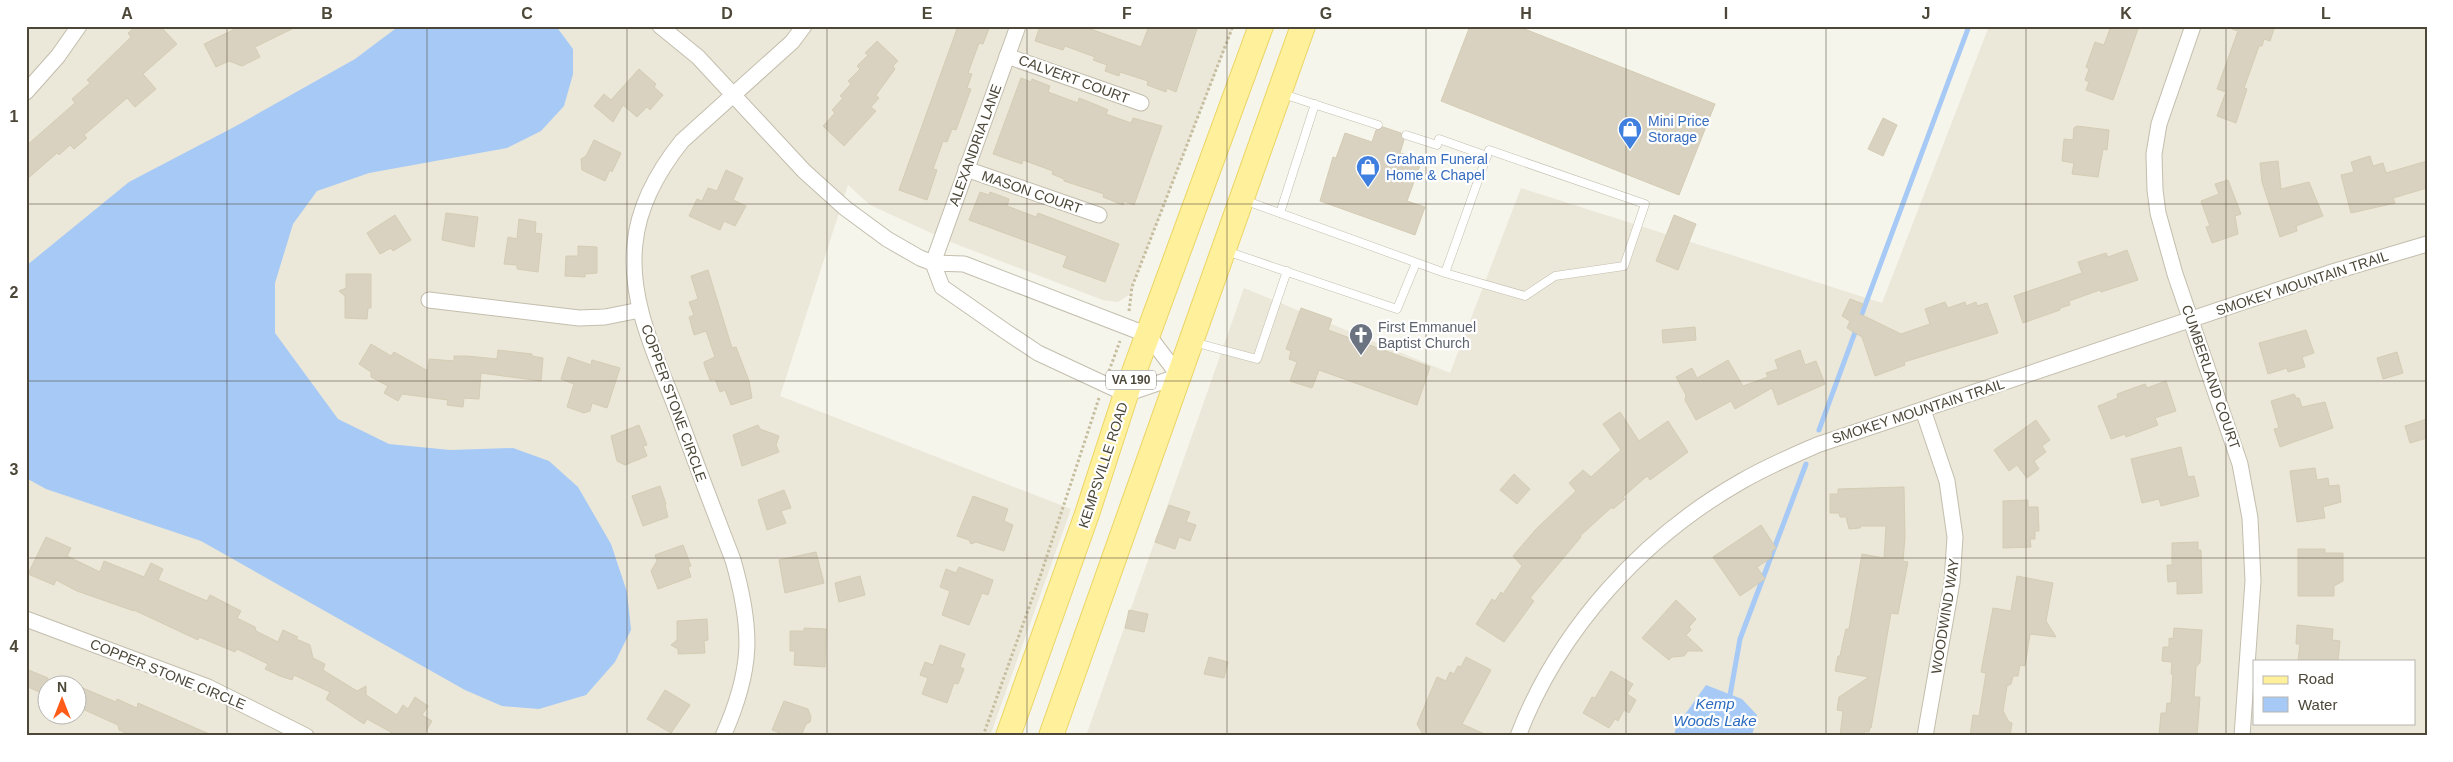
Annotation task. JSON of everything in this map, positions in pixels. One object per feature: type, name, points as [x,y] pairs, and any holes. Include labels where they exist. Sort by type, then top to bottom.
[{"type":"main road","name":"KEMPSVILLE ROAD","points":[[1008,736],[1087,514],[1126,394],[1261,26]]},
{"type":"main road","name":"VA 190","points":[[1051,736],[1304,26]]},
{"type":"street","points":[[26,92],[58,56],[79,26]]},
{"type":"street","points":[[660,26],[698,58],[734,94],[804,172],[845,208],[886,239],[933,263],[964,264],[1148,335],[1179,376],[1126,394],[1038,353],[1005,332],[942,287],[933,263]]},
{"type":"street","name":"COPPER STONE CIRCLE","points":[[723,736],[737,705],[746,666],[748,629],[744,600],[732,560],[640,310],[634,265],[635,243],[645,200],[666,160],[682,141],[792,42],[804,26]]},
{"type":"street","name":"ALEXANDRIA LANE","points":[[933,263],[1018,26]]},
{"type":"street","name":"CUMBERLAND COURT","points":[[2193,26],[2159,124],[2154,154],[2158,213],[2191,319],[2240,464],[2250,518],[2253,581],[2242,736]]},
{"type":"street","name":"CALVERT COURT","points":[[1007,56],[1141,103]]},
{"type":"street","name":"MASON COURT","points":[[966,170],[1099,215]]},
{"type":"street","name":"SMOKEY MOUNTAIN TRAIL","points":[[1518,736],[1536,695],[1559,655],[1584,619],[1620,577],[1653,545],[1688,516],[1742,481],[1817,445],[2329,273],[2427,244]]},
{"type":"street","points":[[429,300],[579,318],[605,317],[640,310]]},
{"type":"street","name":"WOODWIND WAY","points":[[1923,410],[1948,481],[1955,537],[1952,582],[1925,736]]},
{"type":"street","name":"COPPER STONE CIRCLE","points":[[26,619],[208,687],[306,736]]},
{"type":"lane","points":[[1280,93],[1378,125]]},
{"type":"lane","points":[[1280,213],[1315,104]]},
{"type":"lane","points":[[1406,135],[1436,145],[1439,139],[1487,156]]},
{"type":"lane","points":[[1242,199],[1445,273],[1525,296],[1555,276],[1624,266],[1645,204],[1489,150],[1445,273]]},
{"type":"lane","points":[[1224,250],[1397,309],[1416,262]]},
{"type":"lane","points":[[1192,341],[1257,359],[1287,271]]},
{"type":"shaded area","points":[[26,26],[1234,26],[1129,295],[1118,302],[1103,300],[953,243],[870,205],[848,185],[780,396],[1071,509],[990,736],[26,736]]},
{"type":"shaded area","points":[[1989,26],[2427,26],[2427,736],[1086,736],[1244,288],[1450,373],[1521,188],[1882,303]]},
{"type":"water","points":[[399,26],[556,26],[573,49],[573,74],[564,106],[541,131],[507,148],[369,173],[317,191],[293,224],[275,283],[275,333],[338,419],[389,444],[450,450],[513,448],[549,461],[578,487],[611,544],[627,592],[631,630],[615,662],[586,695],[539,709],[502,706],[465,690],[201,541],[46,489],[26,478],[26,266],[129,182],[236,126],[355,59]]},
{"type":"water","name":"Kemp Woods Lake","points":[[1706,685],[1742,699],[1757,715],[1752,736],[1674,736],[1676,727]]},
{"type":"building","points":[[136,26],[160,26],[177,44],[143,74],[156,89],[135,107],[127,98],[84,135],[87,138],[74,149],[70,145],[59,155],[57,153],[26,180],[26,146],[75,103],[72,99],[90,83],[87,80],[131,37],[128,33]]},
{"type":"building","points":[[241,26],[298,26],[255,47],[260,57],[242,66],[229,61],[216,67],[204,44]]},
{"type":"building","points":[[958,26],[990,26],[983,44],[979,43],[968,73],[972,74],[967,88],[971,89],[956,130],[952,129],[947,142],[943,141],[933,169],[937,170],[927,200],[899,190]]},
{"type":"building","points":[[1040,26],[1082,26],[1141,47],[1149,26],[1198,26],[1176,92],[1167,88],[1166,92],[1147,85],[1148,81],[1120,72],[1119,76],[1105,71],[1107,65],[1093,60],[1095,57],[1065,46],[1063,50],[1035,41]]},
{"type":"building","name":"Mini Price Storage","points":[[1470,26],[1517,26],[1715,104],[1679,195],[1441,101]]},
{"type":"building","points":[[2111,26],[2139,26],[2113,100],[2086,90],[2089,82],[2085,80],[2089,69],[2086,67],[2095,42],[2104,45]]},
{"type":"building","points":[[2233,26],[2275,26],[2270,41],[2264,39],[2262,46],[2259,46],[2244,88],[2247,89],[2236,123],[2217,116],[2226,92],[2217,89],[2238,31],[2232,29]]},
{"type":"building","points":[[877,41],[898,61],[893,66],[895,69],[876,95],[879,98],[871,107],[876,111],[844,146],[823,126],[835,113],[832,110],[843,98],[840,96],[851,84],[848,81],[860,69],[857,66],[868,55],[865,53]]},
{"type":"building","points":[[639,69],[656,84],[654,87],[663,95],[650,110],[647,107],[637,117],[623,105],[613,122],[594,106],[604,94],[611,100]]},
{"type":"building","points":[[1021,78],[1031,82],[1032,79],[1050,86],[1048,92],[1078,103],[1079,98],[1099,106],[1108,110],[1106,114],[1131,123],[1133,118],[1162,126],[1134,205],[1124,201],[1123,205],[1103,197],[1104,194],[1064,181],[1064,179],[1052,174],[1053,171],[1023,160],[1022,164],[993,154]]},
{"type":"building","points":[[1883,118],[1897,125],[1883,156],[1868,149]]},
{"type":"building","points":[[2077,126],[2109,130],[2107,150],[2103,149],[2098,177],[2072,174],[2074,163],[2062,161],[2064,139],[2073,140],[2074,128]]},
{"type":"building","name":"Graham Funeral Home & Chapel","points":[[1383,127],[1401,133],[1404,140],[1400,153],[1422,160],[1407,201],[1425,207],[1415,235],[1320,201],[1333,157],[1336,158],[1345,133],[1372,142],[1376,130]]},
{"type":"building","points":[[594,140],[621,153],[612,172],[610,170],[605,181],[582,170],[581,159],[586,156]]},
{"type":"building","points":[[2370,156],[2373,166],[2383,163],[2386,173],[2427,161],[2427,188],[2393,198],[2395,203],[2351,213],[2341,175],[2354,172],[2351,162]]},
{"type":"building","points":[[2278,161],[2281,189],[2309,182],[2323,216],[2296,226],[2297,231],[2280,237],[2262,182],[2260,163]]},
{"type":"building","points":[[726,170],[743,178],[733,200],[746,206],[735,226],[724,221],[720,230],[689,216],[697,199],[702,201],[708,188],[717,191]]},
{"type":"building","points":[[2228,180],[2241,214],[2235,216],[2238,234],[2212,243],[2206,227],[2210,226],[2201,201],[2219,194],[2215,184]]},
{"type":"building","points":[[980,192],[989,195],[990,192],[1009,199],[1007,206],[1036,217],[1038,213],[1119,244],[1105,282],[1063,267],[1067,256],[969,220]]},
{"type":"building","points":[[446,213],[478,217],[474,247],[442,240]]},
{"type":"building","points":[[395,215],[411,240],[393,251],[391,248],[380,254],[367,233]]},
{"type":"building","points":[[1674,215],[1696,224],[1678,270],[1656,261]]},
{"type":"building","points":[[519,219],[536,222],[535,233],[542,234],[538,272],[517,269],[517,265],[504,264],[508,237],[517,239]]},
{"type":"building","points":[[578,246],[597,247],[597,273],[585,274],[585,277],[565,276],[566,256],[578,256]]},
{"type":"building","points":[[2127,250],[2138,280],[2069,301],[2070,305],[2060,308],[2060,310],[2023,323],[2014,296],[2082,273],[2078,262],[2106,253],[2108,257]]},
{"type":"building","points":[[708,270],[732,348],[736,347],[749,381],[752,398],[731,405],[725,390],[720,392],[715,379],[710,380],[704,364],[704,362],[715,357],[706,331],[694,335],[689,317],[694,315],[689,302],[698,299],[691,276]]},
{"type":"building","points":[[346,274],[371,274],[371,308],[368,308],[367,319],[345,318],[345,296],[339,291],[346,288]]},
{"type":"building","points":[[1850,299],[1863,304],[1858,313],[1901,334],[1930,324],[1925,309],[1945,302],[1948,308],[1965,302],[1966,306],[1976,302],[1977,306],[1987,303],[1998,333],[1904,362],[1905,365],[1875,376],[1862,337],[1847,328],[1850,321],[1842,316]]},
{"type":"building","name":"First Emmanuel Baptist Church","points":[[1301,308],[1332,319],[1328,330],[1430,367],[1417,405],[1319,370],[1312,388],[1290,381],[1297,362],[1289,359],[1291,351],[1286,349]]},
{"type":"building","points":[[1695,327],[1696,340],[1663,343],[1662,330]]},
{"type":"building","points":[[2306,330],[2314,353],[2302,357],[2305,367],[2288,372],[2287,368],[2268,374],[2259,343]]},
{"type":"building","points":[[371,344],[391,356],[394,352],[428,371],[429,359],[454,361],[454,356],[467,356],[497,359],[498,350],[532,354],[532,356],[543,358],[541,381],[481,373],[479,399],[464,398],[463,407],[447,405],[448,400],[402,394],[398,401],[384,393],[388,386],[371,377],[371,372],[359,364]]},
{"type":"building","points":[[1800,350],[1805,365],[1816,361],[1825,384],[1778,405],[1772,388],[1735,409],[1731,401],[1696,420],[1685,400],[1686,395],[1676,377],[1692,368],[1697,378],[1728,360],[1743,386],[1768,377],[1766,373],[1778,369],[1775,360]]},
{"type":"building","points":[[2397,352],[2403,373],[2383,379],[2377,358]]},
{"type":"building","points":[[568,357],[591,365],[592,360],[620,368],[607,408],[592,403],[590,411],[584,413],[567,407],[574,384],[561,379]]},
{"type":"building","points":[[2166,381],[2176,411],[2155,418],[2158,425],[2126,437],[2125,434],[2111,439],[2098,406],[2118,398],[2117,394],[2145,384],[2147,388]]},
{"type":"building","points":[[2294,394],[2296,398],[2299,398],[2302,407],[2325,402],[2333,428],[2280,447],[2274,429],[2279,428],[2271,401]]},
{"type":"building","points":[[1620,412],[1639,441],[1668,421],[1688,452],[1650,480],[1647,476],[1623,497],[1625,499],[1613,509],[1612,507],[1580,536],[1530,598],[1534,601],[1504,642],[1476,624],[1492,599],[1495,601],[1501,592],[1503,594],[1522,566],[1513,556],[1536,529],[1576,491],[1569,483],[1583,470],[1591,477],[1621,450],[1603,424]]},
{"type":"building","points":[[2427,419],[2427,438],[2410,443],[2405,426]]},
{"type":"building","points":[[2036,420],[2050,440],[2042,446],[2046,452],[2034,461],[2039,469],[2027,478],[2017,465],[2009,471],[1994,450]]},
{"type":"building","points":[[639,425],[647,445],[643,446],[647,456],[625,465],[617,461],[611,436]]},
{"type":"building","points":[[758,425],[760,429],[779,436],[776,445],[779,452],[742,466],[733,435]]},
{"type":"building","points":[[2181,447],[2188,477],[2194,476],[2199,496],[2161,506],[2159,499],[2142,503],[2131,459]]},
{"type":"building","points":[[2315,468],[2317,480],[2328,478],[2329,486],[2339,485],[2341,502],[2323,507],[2325,518],[2297,522],[2290,471]]},
{"type":"building","points":[[1514,474],[1530,489],[1517,504],[1500,490]]},
{"type":"building","points":[[660,486],[668,517],[643,526],[632,496]]},
{"type":"building","points":[[1904,487],[1905,537],[1903,561],[1908,562],[1898,614],[1891,613],[1871,728],[1869,732],[1865,731],[1864,736],[1840,736],[1843,711],[1837,710],[1839,697],[1869,677],[1835,671],[1838,656],[1840,656],[1846,629],[1849,629],[1862,554],[1884,558],[1886,526],[1861,526],[1860,528],[1849,529],[1846,517],[1840,517],[1839,513],[1830,513],[1830,494],[1838,494],[1838,489]]},
{"type":"building","points":[[784,490],[791,508],[781,511],[786,523],[767,530],[758,500]]},
{"type":"building","points":[[973,496],[1008,509],[1004,521],[1013,525],[1004,551],[976,542],[971,544],[969,540],[957,536]]},
{"type":"building","points":[[2028,500],[2028,507],[2038,507],[2039,531],[2035,531],[2035,539],[2030,539],[2031,547],[2003,548],[2003,501]]},
{"type":"building","points":[[1169,505],[1190,512],[1186,522],[1196,525],[1190,541],[1179,537],[1175,549],[1155,542]]},
{"type":"building","points":[[1761,525],[1776,548],[1772,551],[1771,558],[1757,567],[1765,579],[1740,596],[1713,557]]},
{"type":"building","points":[[46,537],[71,548],[67,556],[100,572],[104,561],[144,577],[151,563],[163,569],[158,580],[207,601],[210,595],[241,611],[237,618],[255,627],[256,631],[278,642],[283,630],[298,637],[296,639],[310,645],[313,658],[325,664],[323,670],[357,691],[366,686],[366,695],[397,715],[403,705],[408,709],[415,697],[428,706],[422,715],[432,721],[423,736],[398,736],[367,719],[364,724],[326,699],[330,692],[294,675],[292,680],[280,676],[265,669],[268,664],[237,649],[235,652],[199,637],[198,640],[134,610],[77,591],[56,580],[54,585],[28,574]]},
{"type":"building","points":[[2198,542],[2198,550],[2201,550],[2202,593],[2177,594],[2177,581],[2168,582],[2167,565],[2172,565],[2172,543]]},
{"type":"building","points":[[683,545],[691,566],[688,567],[691,577],[658,589],[651,571],[657,561],[655,555]]},
{"type":"building","points":[[2298,549],[2325,549],[2325,553],[2343,553],[2343,581],[2334,586],[2334,596],[2298,596]]},
{"type":"building","points":[[816,552],[824,583],[785,593],[779,560]]},
{"type":"building","points":[[959,567],[993,580],[988,595],[982,593],[969,625],[942,615],[950,591],[940,587],[946,569],[956,573]]},
{"type":"building","points":[[860,576],[865,595],[839,602],[835,583]]},
{"type":"building","points":[[2017,576],[2053,583],[2046,621],[2056,637],[2030,634],[2025,666],[2020,665],[2018,676],[2013,676],[2011,684],[2007,686],[2003,711],[2009,722],[2012,723],[2010,736],[1970,736],[1973,715],[1979,716],[1986,673],[1981,672],[1993,608],[2011,611]]},
{"type":"building","points":[[1676,600],[1696,619],[1689,627],[1691,630],[1686,635],[1703,651],[1688,651],[1684,656],[1672,657],[1669,660],[1642,638]]},
{"type":"building","points":[[1129,610],[1148,614],[1144,632],[1125,628]]},
{"type":"building","points":[[707,619],[708,640],[704,641],[705,653],[678,654],[678,649],[671,645],[677,640],[677,621]]},
{"type":"building","points":[[2297,625],[2333,629],[2332,640],[2340,641],[2338,660],[2298,660],[2300,644],[2296,644]]},
{"type":"building","points":[[804,628],[826,629],[825,667],[794,665],[795,651],[790,651],[790,631],[804,631]]},
{"type":"building","points":[[2174,628],[2202,630],[2200,663],[2196,667],[2194,697],[2200,697],[2197,736],[2159,736],[2161,713],[2166,713],[2167,703],[2171,703],[2173,674],[2171,674],[2172,662],[2162,661],[2163,647],[2169,647],[2169,638],[2173,639]]},
{"type":"building","points":[[940,645],[965,654],[960,667],[964,669],[958,684],[954,683],[947,703],[922,694],[928,678],[920,675],[925,662],[933,665]]},
{"type":"building","points":[[1209,657],[1228,662],[1224,678],[1204,674]]},
{"type":"building","points":[[1466,657],[1491,670],[1462,724],[1489,736],[1424,736],[1417,724],[1437,677],[1446,681],[1450,672],[1454,674],[1458,666],[1461,667]]},
{"type":"building","points":[[26,669],[38,674],[38,691],[26,686]]},
{"type":"building","points":[[1611,671],[1633,684],[1627,694],[1636,700],[1629,713],[1624,710],[1618,721],[1615,719],[1609,728],[1583,713],[1592,697],[1595,698]]},
{"type":"building","points":[[88,690],[116,702],[117,699],[137,708],[138,703],[214,736],[132,736],[119,730],[118,725],[88,712]]},
{"type":"building","points":[[665,690],[690,705],[671,733],[647,719]]},
{"type":"building","points":[[784,701],[808,709],[811,717],[810,722],[806,724],[801,736],[788,736],[772,730]]},
{"type":"waterway","points":[[1860,319],[1969,26]]},
{"type":"waterway","points":[[1819,430],[1857,327]]},
{"type":"waterway","points":[[1729,701],[1740,639],[1806,464]]},
{"type":"place","name":"Mini Price Storage","points":[[1630,150]]},
{"type":"place","name":"Graham Funeral Home & Chapel","points":[[1368,188]]},
{"type":"place","name":"First Emmanuel Baptist Church","points":[[1361,356]]}]
